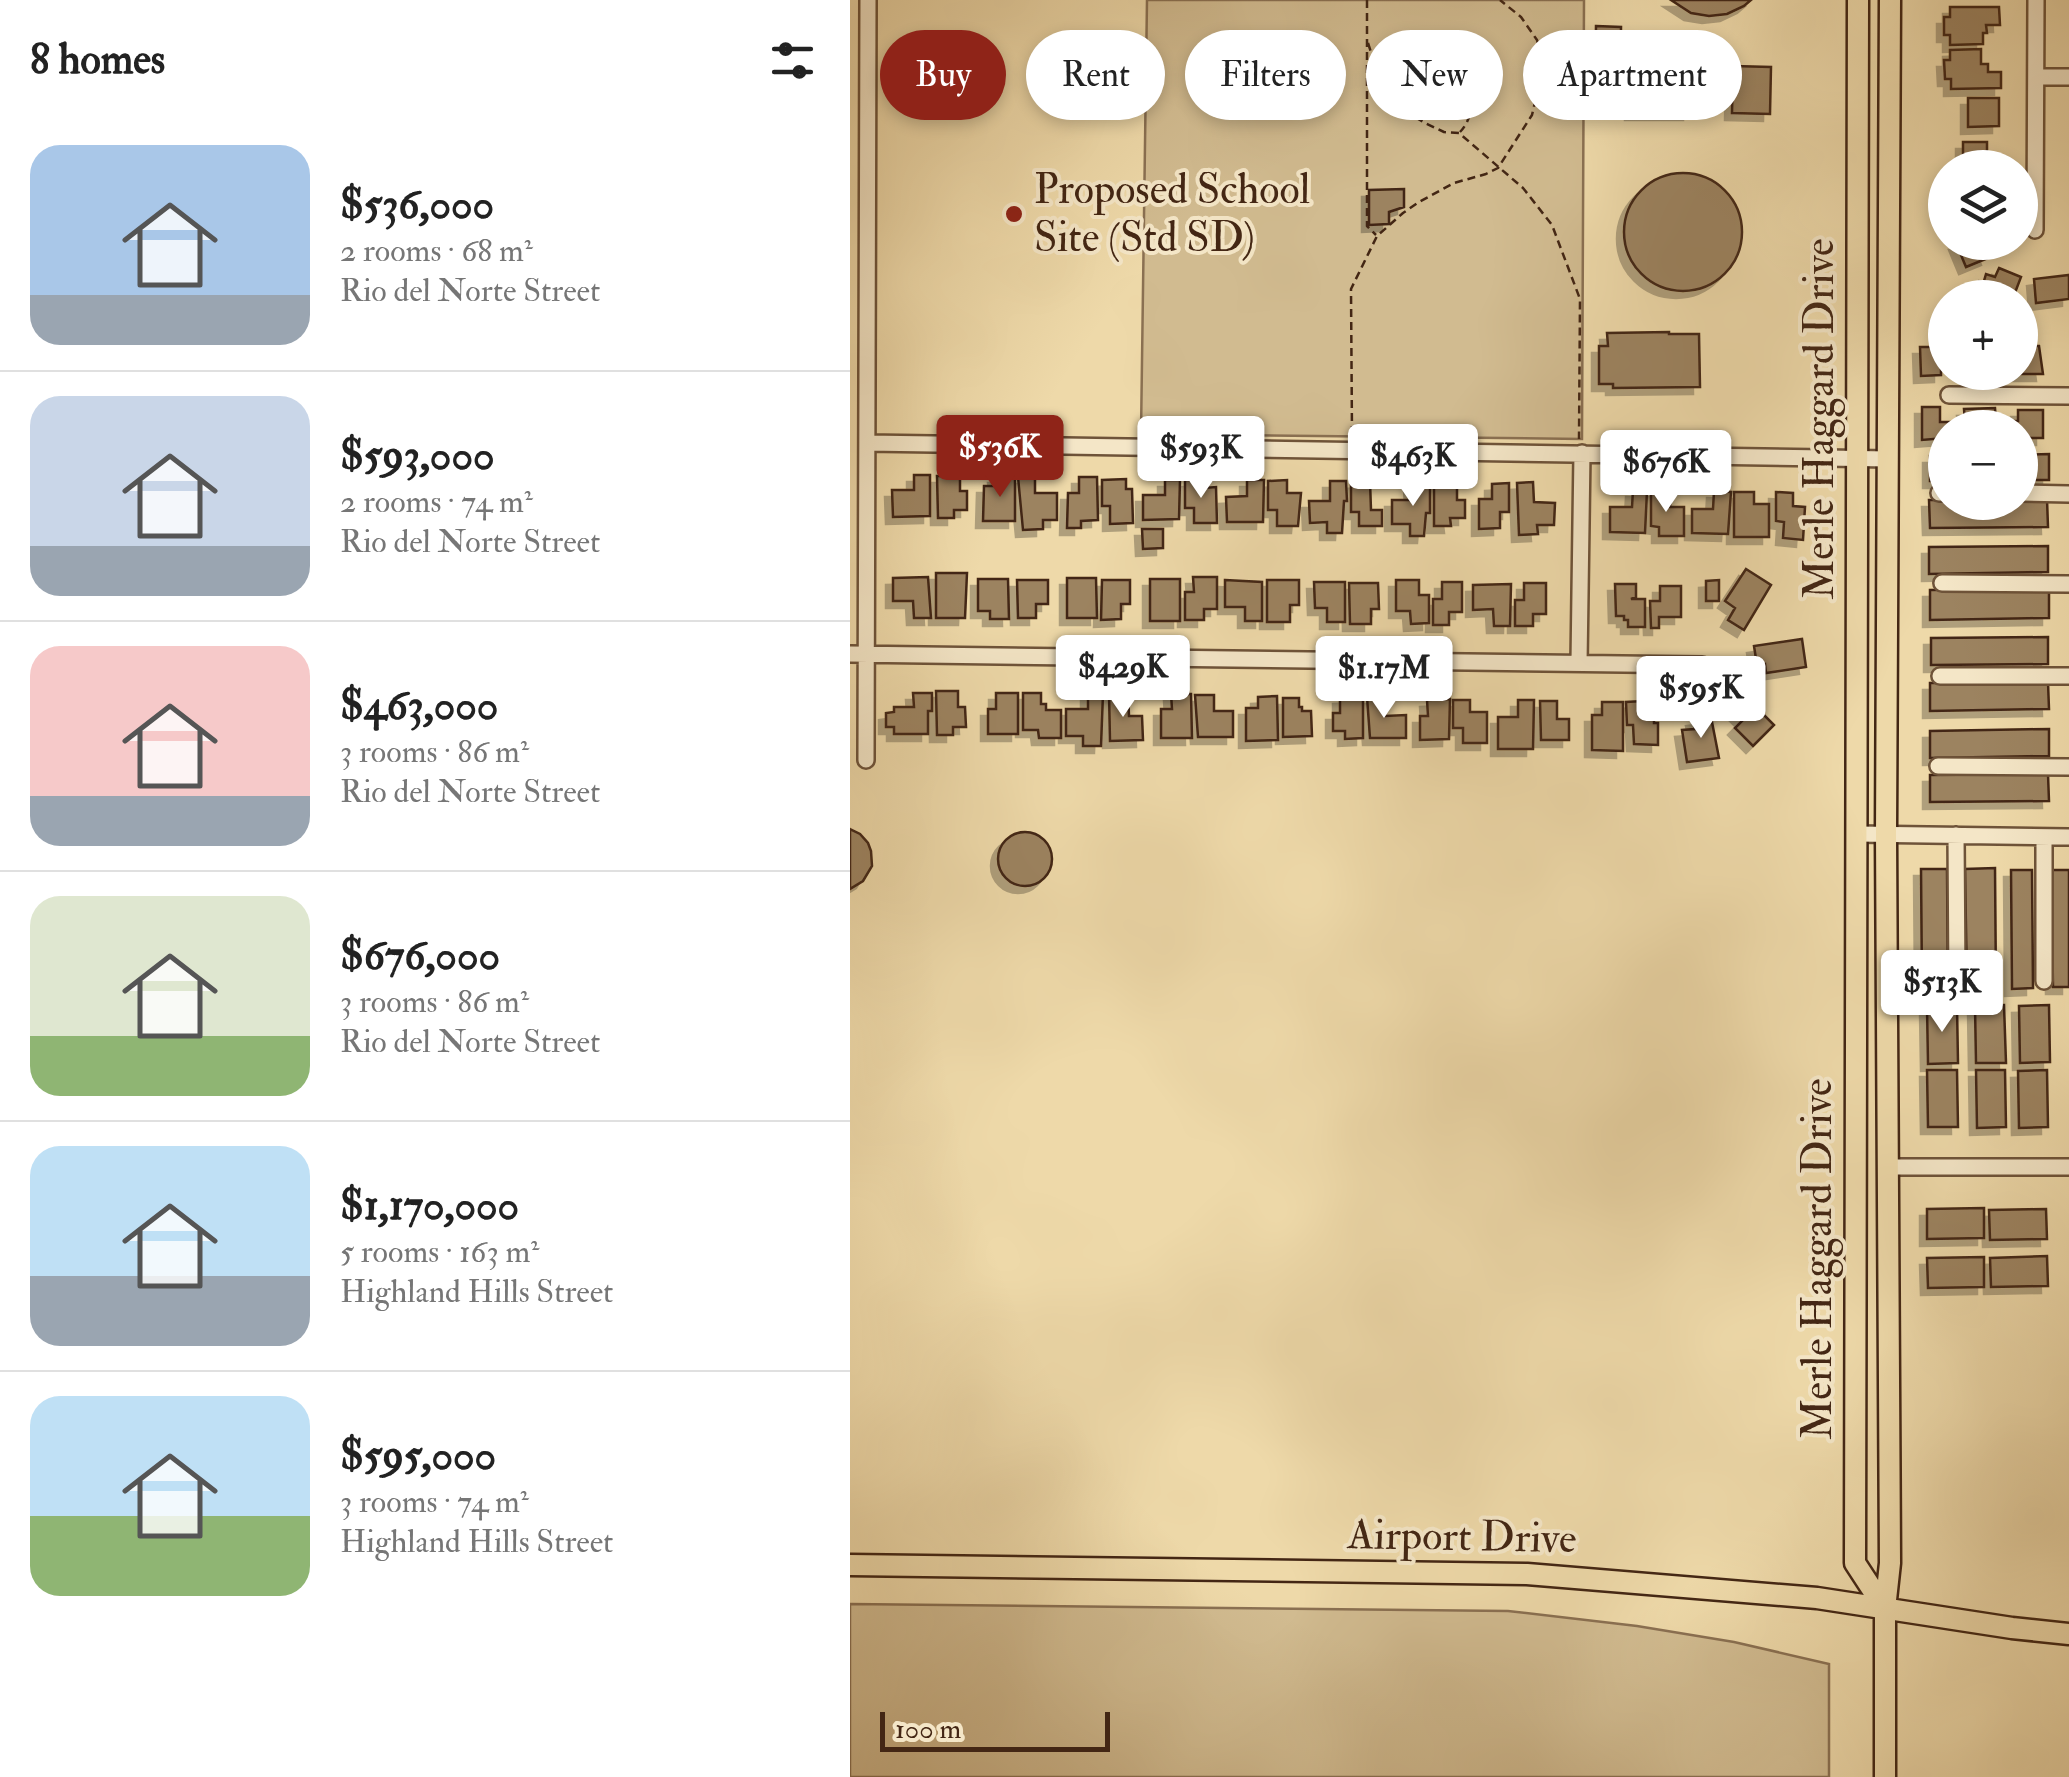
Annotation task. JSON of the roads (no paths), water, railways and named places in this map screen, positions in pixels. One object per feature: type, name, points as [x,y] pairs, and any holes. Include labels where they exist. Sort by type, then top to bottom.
[{"type":"main road","name":"Merle Haggard Drive","points":[[1858,0],[1855,1564],[1885,1609]]},
{"type":"main road","name":"Merle Haggard Drive","points":[[1885,1777],[1885,1609],[1890,1564],[1886,834],[1890,0]]},
{"type":"main road","name":"Airport Drive","points":[[850,1565],[1528,1574],[1816,1598],[2069,1634]]},
{"type":"street","points":[[866,760],[858,654],[866,443],[868,0]]},
{"type":"street","points":[[2036,0],[2036,150]]},
{"type":"street","points":[[2036,78],[2069,78]]},
{"type":"street","points":[[1948,395],[2069,396]]},
{"type":"street","points":[[866,443],[1581,447],[1889,459]]},
{"type":"street","points":[[1579,664],[1581,447]]},
{"type":"street","points":[[2038,494],[2069,494]]},
{"type":"street","points":[[1942,583],[2069,584]]},
{"type":"street","points":[[858,654],[1702,665]]},
{"type":"street","points":[[1940,676],[2069,676]]},
{"type":"street","points":[[1938,766],[2069,767]]},
{"type":"street","points":[[1857,834],[2069,837]]},
{"type":"street","points":[[1956,836],[1957,981]]},
{"type":"street","points":[[2044,837],[2044,981]]},
{"type":"street","points":[[1888,1167],[2069,1167]]},
{"type":"place","name":"Proposed School Site (Std SD)","points":[[1014,214]]}]
